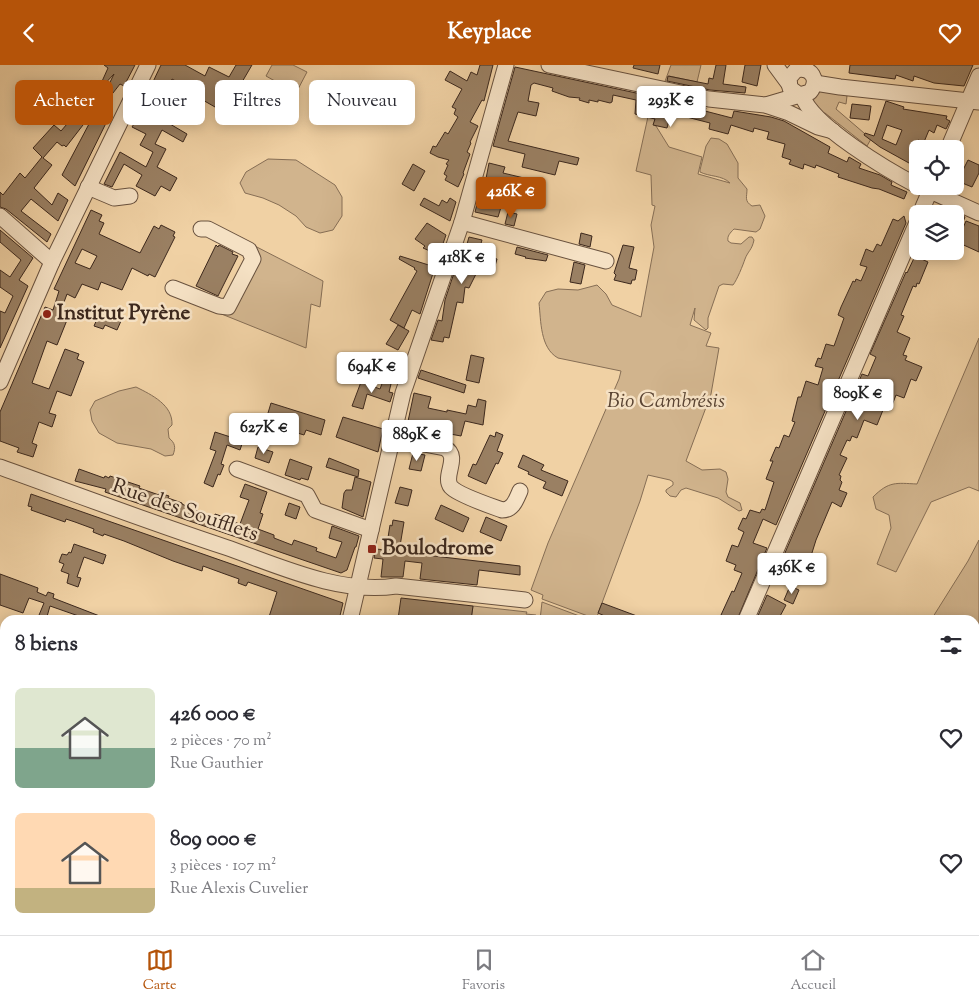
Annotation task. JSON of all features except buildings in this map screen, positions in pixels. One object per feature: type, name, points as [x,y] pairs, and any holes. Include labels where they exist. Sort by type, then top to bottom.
[{"type":"street","points":[[0,382],[52,262],[148,65]]},
{"type":"street","points":[[351,615],[403,393],[462,222],[506,65]]},
{"type":"street","points":[[549,65],[709,99],[765,105],[789,113],[818,127],[833,131]]},
{"type":"street","points":[[775,65],[807,107],[833,131],[891,171],[909,180]]},
{"type":"street","points":[[765,105],[782,101],[796,91],[810,92],[815,83],[812,74],[804,67],[794,71],[790,76],[796,91]]},
{"type":"street","points":[[953,140],[974,101],[979,76]]},
{"type":"street","points":[[815,83],[974,101]]},
{"type":"street","points":[[88,187],[114,198],[130,196]]},
{"type":"street","points":[[941,195],[979,213]]},
{"type":"street","points":[[0,216],[52,262]]},
{"type":"street","points":[[462,222],[606,261]]},
{"type":"street","points":[[172,288],[219,306],[228,307],[253,259],[249,250],[208,229],[201,229]]},
{"type":"street","points":[[748,615],[909,241]]},
{"type":"street","points":[[392,438],[450,450],[452,460],[448,481],[450,486],[458,492],[506,510],[512,505],[520,491]]},
{"type":"street","name":"Rue des Soufflets","points":[[0,467],[165,527],[317,579],[358,586],[383,588],[396,585],[525,600]]},
{"type":"street","points":[[237,469],[307,495],[315,510],[371,529]]},
{"type":"green space","points":[[272,65],[293,65],[307,72],[299,87],[299,80],[273,80],[266,76]]},
{"type":"green space","points":[[671,65],[701,65],[697,82],[669,76],[667,84],[664,84]]},
{"type":"green space","points":[[823,89],[847,96],[846,104],[839,102],[836,109],[871,139],[867,146],[825,113],[819,114],[814,110],[812,94]]},
{"type":"green space","name":"Bio Cambrésis","points":[[651,103],[655,117],[654,125],[669,147],[702,157],[698,174],[730,183],[727,180],[700,172],[706,146],[711,138],[719,139],[727,144],[738,163],[738,178],[747,189],[746,199],[752,206],[760,205],[765,216],[760,229],[756,232],[734,229],[730,233],[728,241],[731,243],[741,244],[749,237],[752,237],[754,240],[752,246],[733,285],[723,284],[719,286],[708,318],[708,328],[706,330],[694,320],[695,308],[690,325],[711,333],[706,346],[719,348],[711,394],[686,461],[702,470],[720,469],[726,472],[728,479],[726,492],[728,497],[740,503],[742,510],[739,511],[718,498],[686,488],[681,490],[676,497],[670,496],[666,490],[673,485],[673,482],[648,475],[597,615],[585,615],[542,599],[543,595],[531,590],[548,543],[621,371],[558,358],[552,354],[542,333],[539,303],[546,292],[558,289],[578,290],[597,285],[606,294],[612,305],[641,317],[654,247],[651,225],[655,206],[652,205],[651,175],[636,171]]},
{"type":"green space","points":[[268,159],[296,160],[335,185],[342,197],[342,216],[333,230],[320,233],[306,227],[296,216],[279,205],[245,193],[240,183],[246,172]]},
{"type":"green space","points":[[249,243],[323,281],[320,307],[311,304],[306,348],[219,313],[232,306]]},
{"type":"green space","points":[[979,338],[979,491],[969,487],[931,502],[896,572],[877,564],[891,528],[889,515],[876,509],[873,497],[884,488],[893,484],[917,484]]},
{"type":"green space","points":[[136,387],[160,401],[169,412],[172,425],[168,429],[169,438],[174,445],[173,455],[165,456],[151,449],[117,443],[99,433],[92,421],[90,410],[95,401],[119,391]]},
{"type":"green space","points":[[979,540],[979,615],[934,615]]},
{"type":"green space","points":[[542,602],[577,615],[541,615]]},
{"type":"green space","points":[[473,606],[527,612],[526,614],[536,615],[472,615]]},
{"type":"place","name":"Institut Pyrène","points":[[47,314]]},
{"type":"place","name":"Boulodrome","points":[[372,549]]}]
